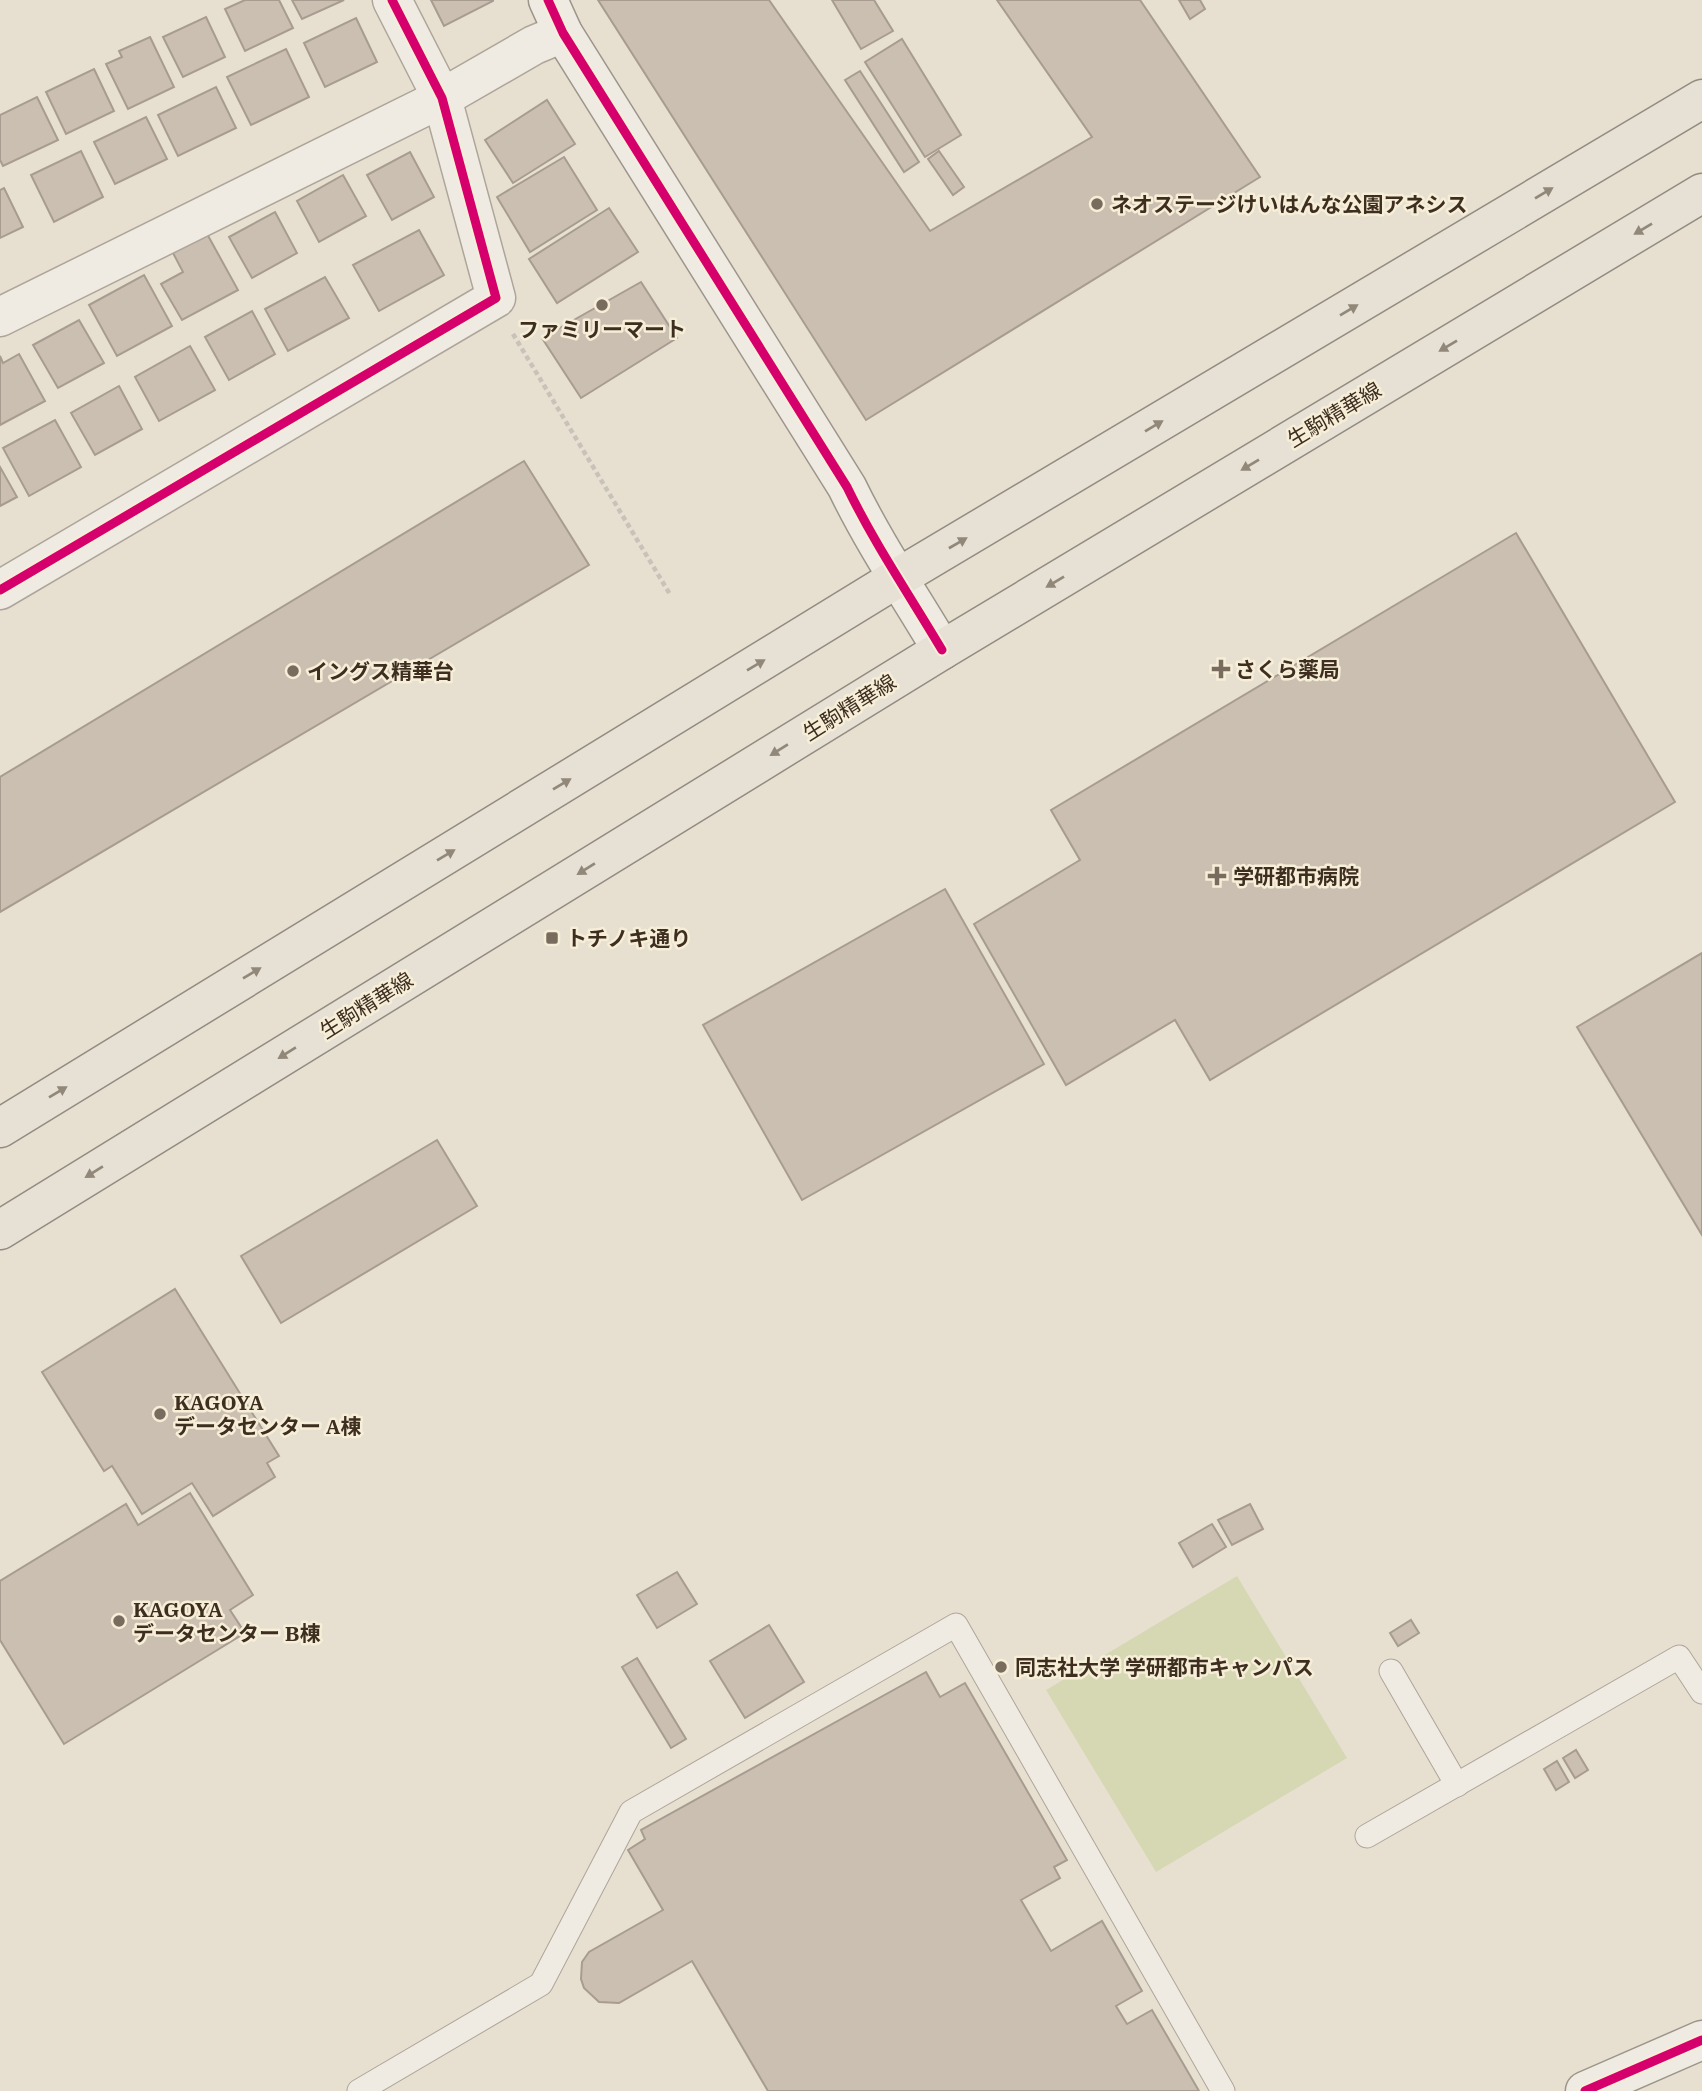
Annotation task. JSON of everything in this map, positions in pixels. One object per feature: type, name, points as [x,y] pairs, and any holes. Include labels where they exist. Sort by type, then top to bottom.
[{"type":"main road","points":[[0,1128],[899,577],[1702,99]]},
{"type":"main road","name":"生駒精華線","points":[[0,1230],[942,650],[1702,193]]},
{"type":"street","points":[[0,590],[496,298],[442,98],[392,0]]},
{"type":"street","points":[[0,317],[442,98],[534,45],[555,17],[839,475],[865,524],[942,650]]},
{"type":"street","points":[[1585,2091],[1702,2040]]},
{"type":"lane","points":[[359,2091],[541,1984],[631,1812],[956,1625],[1223,2091]]},
{"type":"lane","points":[[1367,1836],[1679,1657],[1702,1692]]},
{"type":"lane","points":[[1391,1671],[1457,1785]]},
{"type":"path","points":[[496,298],[506,323],[671,596]]},
{"type":"green space","points":[[1237,1576],[1347,1758],[1156,1872],[1046,1690]]},
{"type":"building","points":[[245,0],[279,0],[293,28],[245,51],[225,9]]},
{"type":"building","points":[[292,0],[344,0],[302,19]]},
{"type":"building","points":[[431,0],[493,0],[493,1],[444,26]]},
{"type":"building","name":"ネオステージけいはんな公園アネシス","points":[[598,0],[769,0],[930,231],[1092,137],[997,0],[1140,0],[1260,177],[866,420]]},
{"type":"building","points":[[832,0],[874,0],[893,31],[861,49]]},
{"type":"building","points":[[1179,0],[1200,0],[1205,9],[1190,19]]},
{"type":"building","points":[[206,17],[225,57],[183,77],[163,37]]},
{"type":"building","points":[[356,18],[377,62],[325,87],[304,43]]},
{"type":"building","points":[[150,37],[174,87],[128,109],[106,64],[122,57],[119,51]]},
{"type":"building","points":[[902,39],[961,135],[925,157],[865,62]]},
{"type":"building","points":[[286,49],[309,97],[251,125],[227,77]]},
{"type":"building","points":[[94,69],[114,111],[66,134],[46,92]]},
{"type":"building","points":[[860,71],[919,162],[904,172],[845,80]]},
{"type":"building","points":[[216,87],[236,128],[178,156],[158,115]]},
{"type":"building","points":[[37,97],[58,140],[3,166],[0,160],[0,115]]},
{"type":"building","points":[[547,100],[575,144],[513,183],[485,140]]},
{"type":"building","points":[[146,117],[167,159],[115,184],[94,142]]},
{"type":"building","points":[[81,151],[103,197],[54,222],[31,175]]},
{"type":"building","points":[[939,151],[964,187],[953,195],[928,159]]},
{"type":"building","points":[[410,152],[434,197],[392,220],[367,175]]},
{"type":"building","points":[[564,157],[597,210],[530,252],[497,197]]},
{"type":"building","points":[[343,175],[366,216],[319,242],[297,201]]},
{"type":"building","points":[[4,188],[23,227],[0,238],[0,190]]},
{"type":"building","points":[[609,208],[638,252],[557,303],[529,259]]},
{"type":"building","points":[[275,212],[297,253],[252,278],[229,237]]},
{"type":"building","points":[[419,230],[444,275],[379,311],[353,265]]},
{"type":"building","points":[[206,232],[238,290],[182,320],[161,284],[183,272],[172,251]]},
{"type":"building","points":[[144,275],[172,326],[117,356],[89,305]]},
{"type":"building","points":[[325,277],[349,318],[288,351],[265,309]]},
{"type":"building","points":[[641,282],[677,338],[581,398],[542,338]]},
{"type":"building","points":[[252,311],[275,354],[229,380],[205,337]]},
{"type":"building","points":[[79,320],[104,363],[58,388],[33,345]]},
{"type":"building","points":[[190,346],[215,390],[159,421],[135,377]]},
{"type":"building","points":[[19,354],[45,401],[0,425],[0,356],[3,363]]},
{"type":"building","points":[[119,386],[142,429],[95,455],[71,413]]},
{"type":"building","points":[[55,420],[81,467],[29,496],[3,448]]},
{"type":"building","name":"イングス精華台","points":[[524,461],[589,565],[0,912],[0,777]]},
{"type":"building","points":[[0,467],[17,497],[0,506]]},
{"type":"building","points":[[1516,533],[1675,802],[1210,1080],[1175,1020],[1066,1085],[974,924],[1080,860],[1051,810]]},
{"type":"building","points":[[945,889],[1044,1064],[802,1200],[703,1025]]},
{"type":"building","points":[[1702,953],[1702,1235],[1577,1027]]},
{"type":"building","points":[[437,1140],[477,1206],[281,1323],[241,1256]]},
{"type":"building","name":"KAGOYA データセンター A棟","points":[[175,1289],[279,1456],[267,1463],[275,1477],[213,1516],[192,1483],[142,1514],[112,1466],[104,1471],[42,1372]]},
{"type":"building","name":"KAGOYA データセンター B棟","points":[[190,1493],[253,1595],[230,1610],[245,1633],[64,1744],[0,1640],[0,1581],[126,1504],[138,1525]]},
{"type":"building","points":[[1250,1504],[1263,1529],[1232,1545],[1218,1520]]},
{"type":"building","points":[[1212,1524],[1226,1547],[1193,1567],[1179,1543]]},
{"type":"building","points":[[677,1572],[697,1604],[657,1628],[637,1595]]},
{"type":"building","points":[[1411,1620],[1419,1633],[1398,1646],[1390,1633]]},
{"type":"building","points":[[769,1625],[804,1682],[745,1718],[710,1661]]},
{"type":"building","points":[[637,1658],[686,1739],[671,1748],[622,1667]]},
{"type":"building","points":[[926,1672],[940,1697],[965,1683],[1067,1860],[1054,1867],[1060,1878],[1021,1900],[1051,1951],[1102,1921],[1142,1991],[1116,2006],[1127,2024],[1152,2010],[1199,2091],[768,2091],[692,1961],[619,2003],[599,2002],[584,1988],[581,1979],[582,1962],[589,1952],[663,1910],[628,1850],[645,1839],[641,1830]]},
{"type":"building","points":[[1576,1750],[1588,1770],[1575,1778],[1563,1758]]},
{"type":"building","points":[[1557,1761],[1569,1782],[1556,1790],[1544,1769]]},
{"type":"cycle path","points":[[0,590],[496,298],[442,98],[392,0]]},
{"type":"cycle path","points":[[548,0],[563,33],[847,487],[880,549],[942,650]]},
{"type":"cycle path","points":[[1585,2091],[1702,2040]]},
{"type":"place","name":"ネオステージけいはんな公園アネシス","points":[[1097,204]]},
{"type":"place","name":"ファミリーマート","points":[[602,305]]},
{"type":"place","name":"さくら薬局","points":[[1221,669]]},
{"type":"place","name":"イングス精華台","points":[[293,671]]},
{"type":"place","name":"学研都市病院","points":[[1217,876]]},
{"type":"place","name":"トチノキ通り","points":[[552,938]]},
{"type":"place","name":"KAGOYA データセンター A棟","points":[[160,1414]]},
{"type":"place","name":"KAGOYA データセンター B棟","points":[[119,1621]]},
{"type":"place","name":"同志社大学 学研都市キャンパス","points":[[1001,1667]]}]
